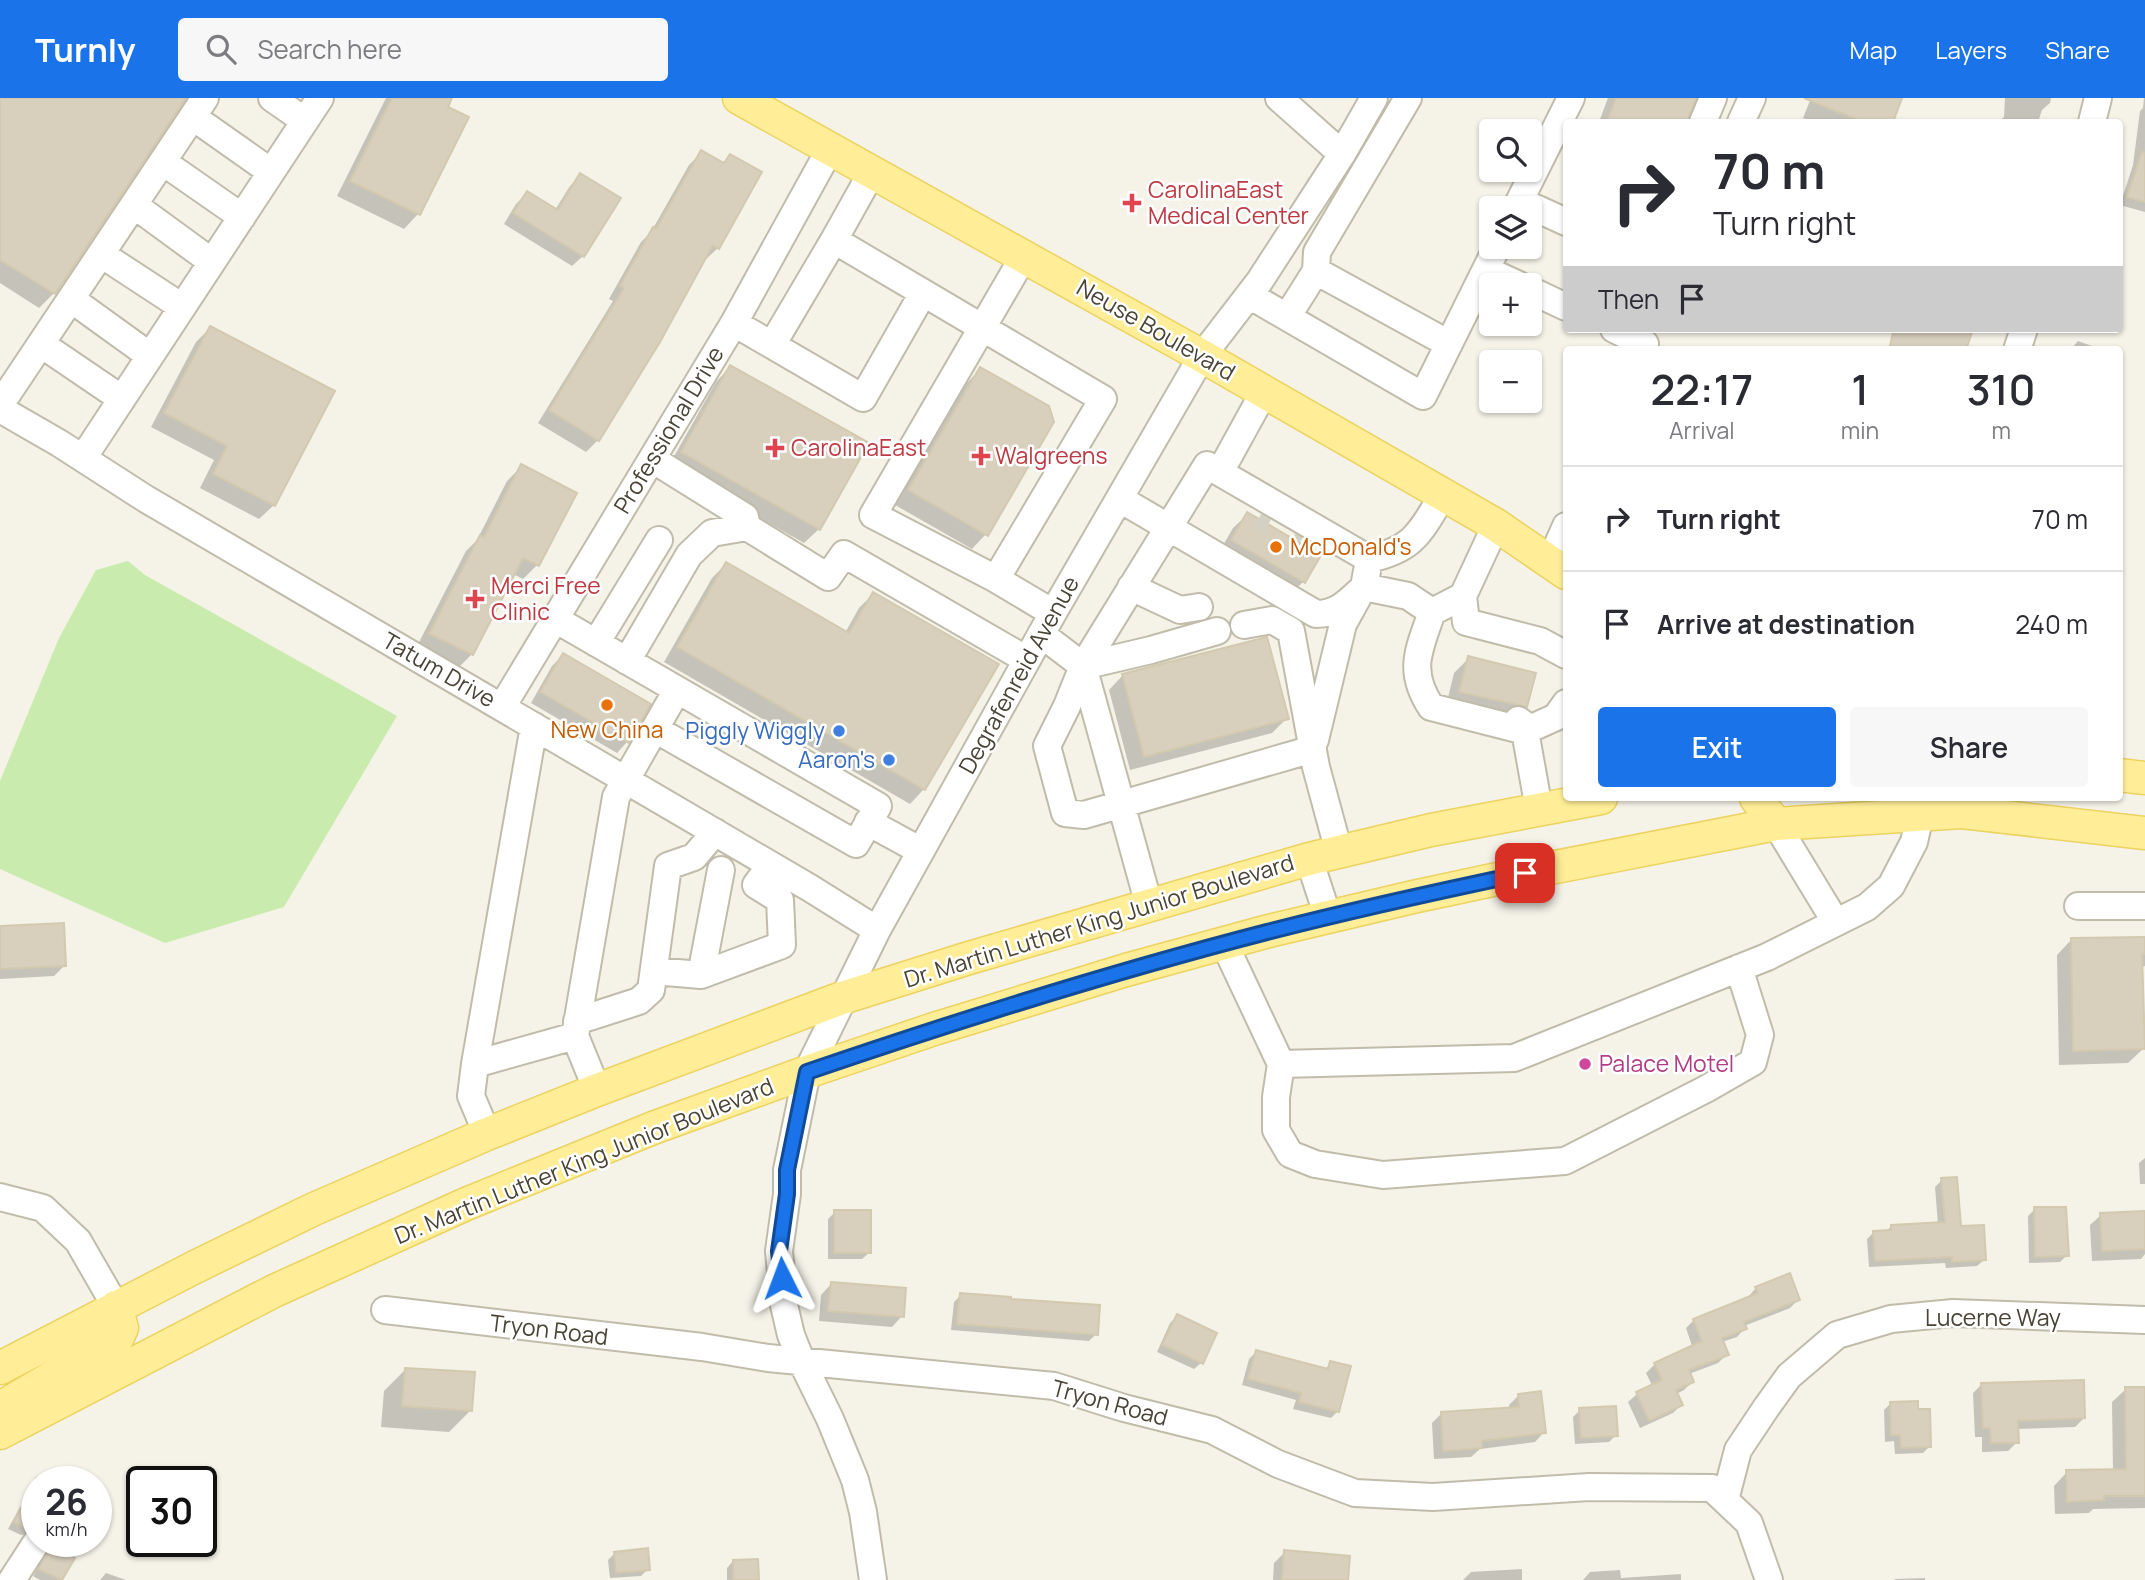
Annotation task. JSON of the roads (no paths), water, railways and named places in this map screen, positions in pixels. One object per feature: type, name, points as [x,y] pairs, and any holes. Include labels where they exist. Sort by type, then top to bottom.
[{"type":"main road","name":"Neuse Boulevard","points":[[739,98],[1202,356],[1496,525],[1558,568]]},
{"type":"main road","points":[[2123,775],[2145,778]]},
{"type":"main road","name":"Dr. Martin Luther King Junior Boulevard","points":[[0,1368],[314,1209],[597,1090],[842,998],[969,958],[1309,859],[1431,830],[1584,801]]},
{"type":"main road","points":[[1758,801],[1776,824]]},
{"type":"main road","name":"Dr. Martin Luther King Junior Boulevard","points":[[0,1433],[274,1291],[454,1209],[653,1128],[807,1072],[934,1029],[1126,970],[1328,917],[1525,873],[1776,824],[1920,815],[1963,805],[2145,833]]},
{"type":"main road","points":[[0,1408],[117,1339],[122,1328],[116,1307]]},
{"type":"street","points":[[272,98],[305,121]]},
{"type":"street","points":[[83,458],[320,98]]},
{"type":"street","name":"Degrafenreid Avenue","points":[[873,1580],[863,1512],[855,1480],[830,1419],[801,1360],[791,1335],[784,1305],[779,1251],[787,1194],[787,1170],[807,1072],[842,998],[920,851],[1202,356],[1249,295],[1342,153],[1374,98]]},
{"type":"street","points":[[1287,317],[1316,271],[1317,252],[1408,98]]},
{"type":"street","points":[[1565,119],[1571,98]]},
{"type":"street","points":[[1704,119],[1713,98]]},
{"type":"street","points":[[1742,119],[1752,98]]},
{"type":"street","points":[[2093,119],[2098,98]]},
{"type":"street","points":[[1286,100],[1342,153]]},
{"type":"street","points":[[0,407],[199,108],[271,172]]},
{"type":"street","points":[[1523,196],[1560,134]]},
{"type":"street","name":"Professional Drive","points":[[502,707],[734,323],[830,149]]},
{"type":"street","points":[[163,162],[242,217]]},
{"type":"street","points":[[772,345],[872,172]]},
{"type":"street","points":[[134,205],[212,262]]},
{"type":"street","points":[[1542,214],[1563,221]]},
{"type":"street","points":[[834,240],[1103,399],[996,579]]},
{"type":"street","points":[[101,254],[182,307]]},
{"type":"street","points":[[1024,256],[873,515],[996,579],[1047,624],[1083,666],[1149,905]]},
{"type":"street","points":[[1249,295],[1423,396],[1491,259]]},
{"type":"street","points":[[1493,259],[1507,273]]},
{"type":"street","points":[[1316,271],[1448,344]]},
{"type":"street","points":[[734,323],[863,398],[923,293]]},
{"type":"street","points":[[1542,296],[1563,306]]},
{"type":"street","points":[[71,299],[150,356]]},
{"type":"street","points":[[1625,333],[1646,341]]},
{"type":"street","points":[[41,344],[122,399]]},
{"type":"street","points":[[1220,472],[1264,392]]},
{"type":"street","name":"Tatum Drive","points":[[0,407],[146,499],[715,832],[764,875],[877,930]]},
{"type":"street","points":[[652,459],[745,517],[747,527]]},
{"type":"street","points":[[1313,749],[1084,815],[1066,813],[1046,746],[1067,706],[1083,666],[1207,465],[1360,554]]},
{"type":"street","points":[[1245,487],[1250,510],[1265,519],[1320,550],[1360,554],[1389,555],[1416,538],[1443,495]]},
{"type":"street","points":[[1120,499],[1316,614],[1330,614],[1344,606],[1364,587]]},
{"type":"street","points":[[1496,525],[1463,596],[1436,632],[1429,677],[1447,698],[1514,716],[1526,726],[1539,809]]},
{"type":"street","points":[[627,661],[689,555],[712,533],[747,527],[828,577],[844,554],[1027,660]]},
{"type":"street","points":[[596,643],[659,540]]},
{"type":"street","points":[[1558,568],[1563,542]]},
{"type":"street","points":[[1313,749],[1343,624],[1364,587],[1360,554]]},
{"type":"street","points":[[1131,587],[1180,610],[1199,607]]},
{"type":"street","points":[[1364,587],[1408,596],[1432,612]]},
{"type":"street","points":[[1463,596],[1432,612],[1416,660],[1420,690],[1431,707],[1525,731],[1556,717],[1563,707]]},
{"type":"street","points":[[1463,596],[1466,622],[1540,641],[1563,653]]},
{"type":"street","points":[[555,619],[878,806],[856,844],[655,729]]},
{"type":"street","points":[[1244,625],[1272,620],[1291,631],[1313,749],[1339,852]]},
{"type":"street","points":[[1083,666],[1217,631]]},
{"type":"street","points":[[597,1090],[576,1029],[616,797],[677,690]]},
{"type":"street","points":[[487,1134],[471,1096],[534,726]]},
{"type":"street","points":[[1281,1064],[1514,1059],[1767,957],[1867,907],[1891,886],[1914,842],[1920,815]]},
{"type":"street","points":[[868,822],[920,851]]},
{"type":"street","points":[[1776,824],[1835,921]]},
{"type":"street","points":[[475,1064],[576,1029],[639,1002],[651,990],[668,866],[694,858],[715,832]]},
{"type":"street","points":[[654,971],[701,975],[782,945],[780,900],[764,875],[722,870],[694,858]]},
{"type":"street","points":[[1309,859],[1328,917]]},
{"type":"street","points":[[701,975],[722,870]]},
{"type":"street","points":[[2078,906],[2145,906]]},
{"type":"street","points":[[1224,943],[1281,1064],[1276,1097],[1276,1130],[1290,1154],[1315,1164],[1383,1175],[1565,1161],[1753,1062],[1760,1035],[1739,968]]},
{"type":"street","points":[[0,1197],[43,1208],[78,1241],[116,1307]]},
{"type":"street","name":"Tryon Road","points":[[385,1310],[801,1360],[1054,1386],[1124,1408],[1212,1430],[1278,1464],[1355,1493],[1433,1497],[1590,1488],[1712,1488],[1749,1523],[1769,1580]]},
{"type":"street","name":"Lucerne Way","points":[[1725,1500],[1738,1450],[1766,1408],[1789,1376],[1837,1335],[1891,1319],[1953,1313],[2145,1320]]},
{"type":"street","points":[[12,1580],[27,1557]]},
{"type":"tunnel","points":[[1260,516],[1270,521]]},
{"type":"tunnel","points":[[1294,536],[1301,540]]},
{"type":"place","name":"CarolinaEast Medical Center","points":[[1132,203]]},
{"type":"place","name":"CarolinaEast","points":[[775,448]]},
{"type":"place","name":"Walgreens","points":[[981,456]]},
{"type":"place","name":"McDonald's","points":[[1276,547]]},
{"type":"place","name":"Merci Free Clinic","points":[[475,599]]},
{"type":"place","name":"New China","points":[[607,705]]},
{"type":"place","name":"Piggly Wiggly","points":[[839,731]]},
{"type":"place","name":"Aaron's","points":[[889,760]]},
{"type":"place","name":"Palace Motel","points":[[1585,1064]]}]
